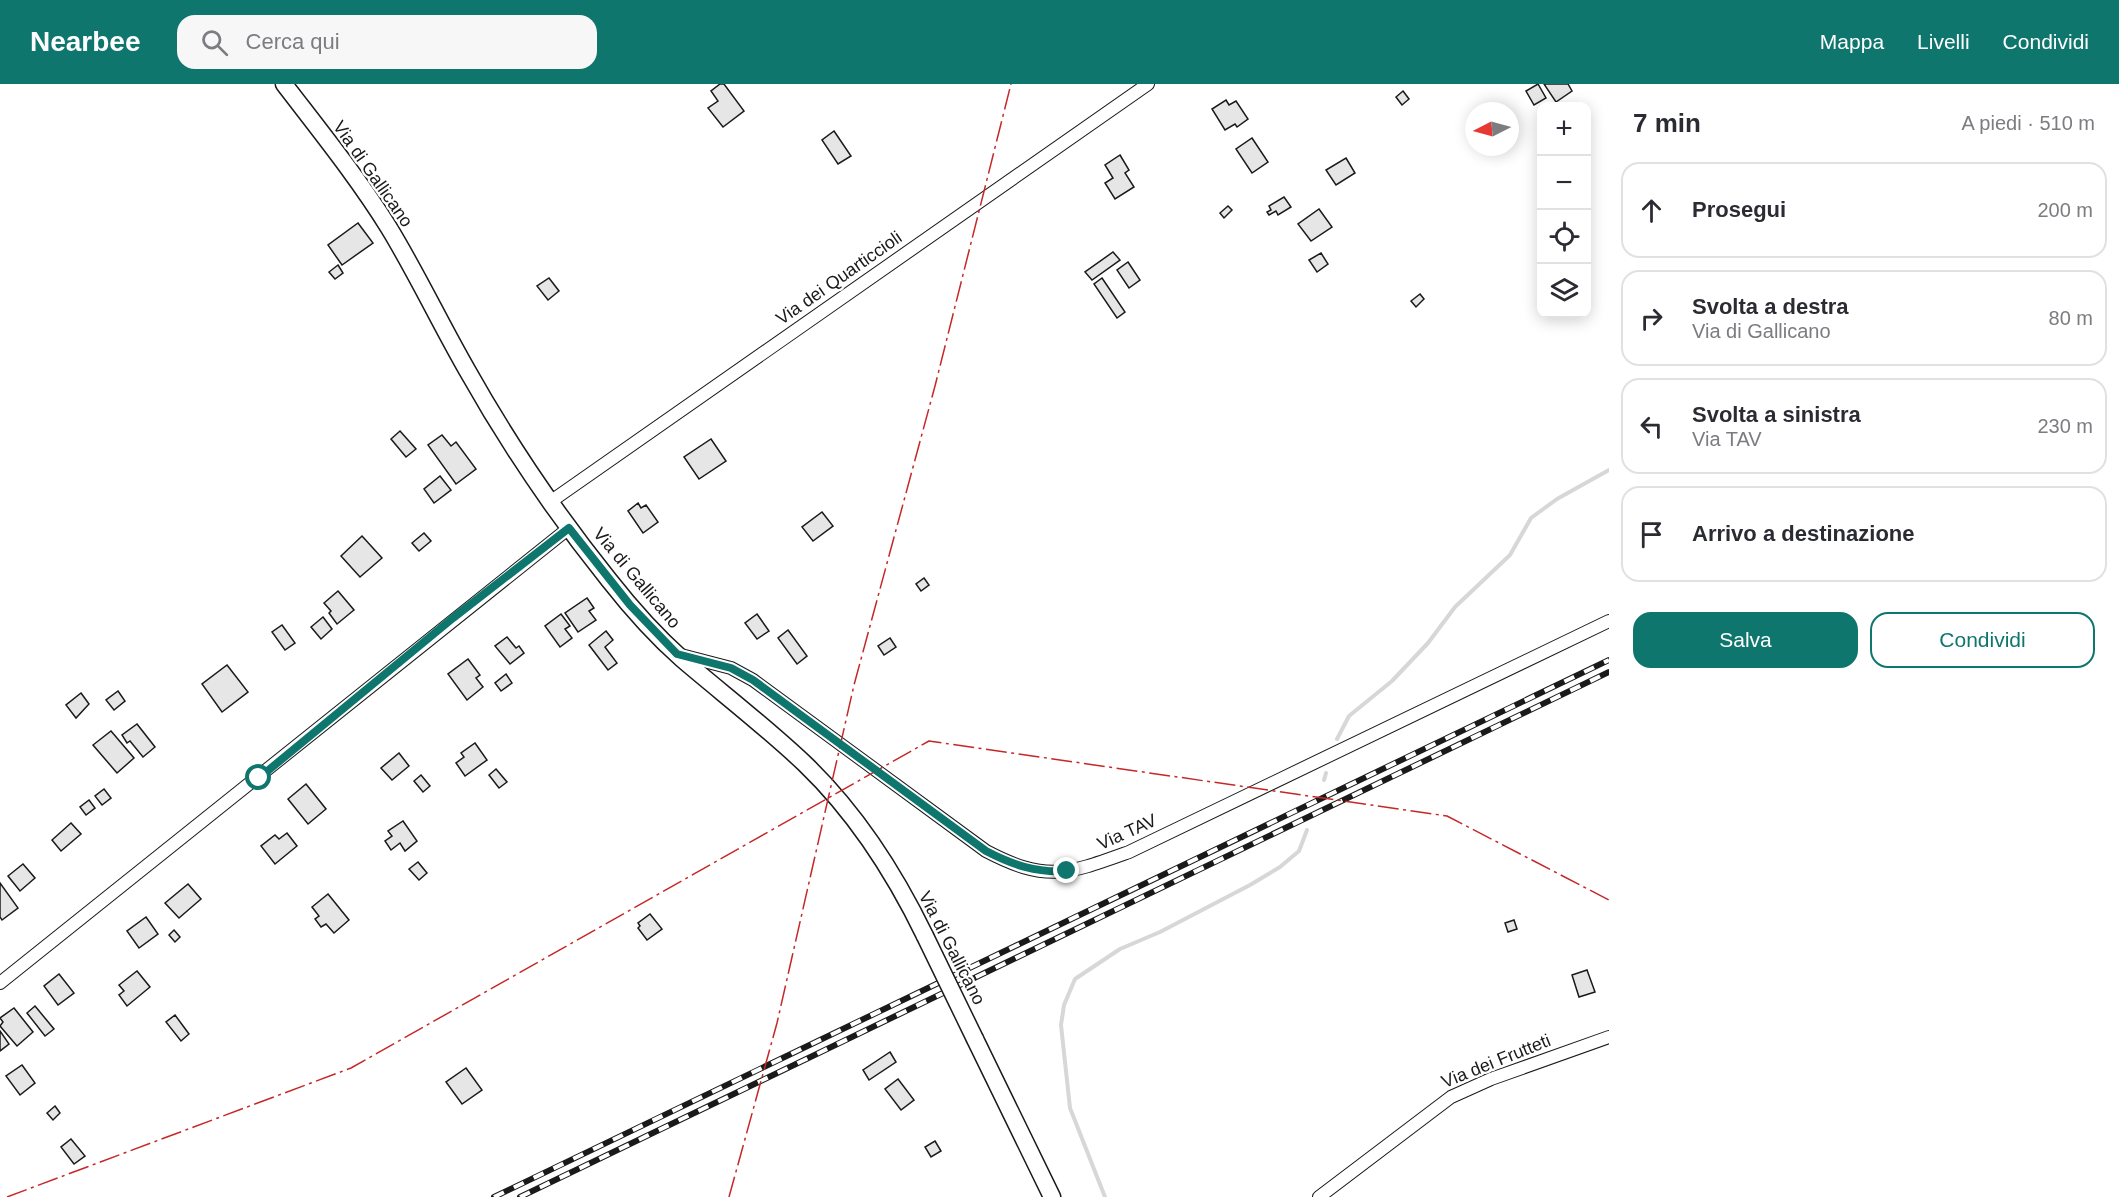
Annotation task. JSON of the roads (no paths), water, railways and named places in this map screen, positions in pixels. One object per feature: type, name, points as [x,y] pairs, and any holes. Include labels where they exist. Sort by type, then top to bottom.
[{"type":"street","name":"Via di Gallicano","points":[[284,84],[386,223],[483,398],[550,502],[615,588],[677,654],[777,738],[832,792],[878,851],[925,936],[1052,1197]]},
{"type":"street","name":"Via dei Quarticcioli","points":[[550,502],[1148,84]]},
{"type":"street","points":[[0,983],[259,778],[453,618],[569,528]]},
{"type":"street","name":"Via TAV","points":[[677,654],[731,668],[753,680],[986,851],[1013,865],[1035,871],[1054,872],[1083,869],[1129,852],[1609,621]]},
{"type":"street","name":"Via dei Frutteti","points":[[1318,1197],[1451,1097],[1491,1079],[1609,1037]]},
{"type":"waterway","points":[[1337,739],[1349,716],[1392,681],[1428,643],[1455,607],[1510,555],[1531,518],[1557,499],[1609,470]]},
{"type":"waterway","points":[[1324,780],[1326,773]]},
{"type":"waterway","points":[[1105,1197],[1070,1108],[1061,1025],[1064,1005],[1075,979],[1120,949],[1160,932],[1280,867],[1299,851],[1307,830]]},
{"type":"railway","points":[[494,1197],[1609,660]]},
{"type":"railway","points":[[520,1197],[1609,672]]}]
